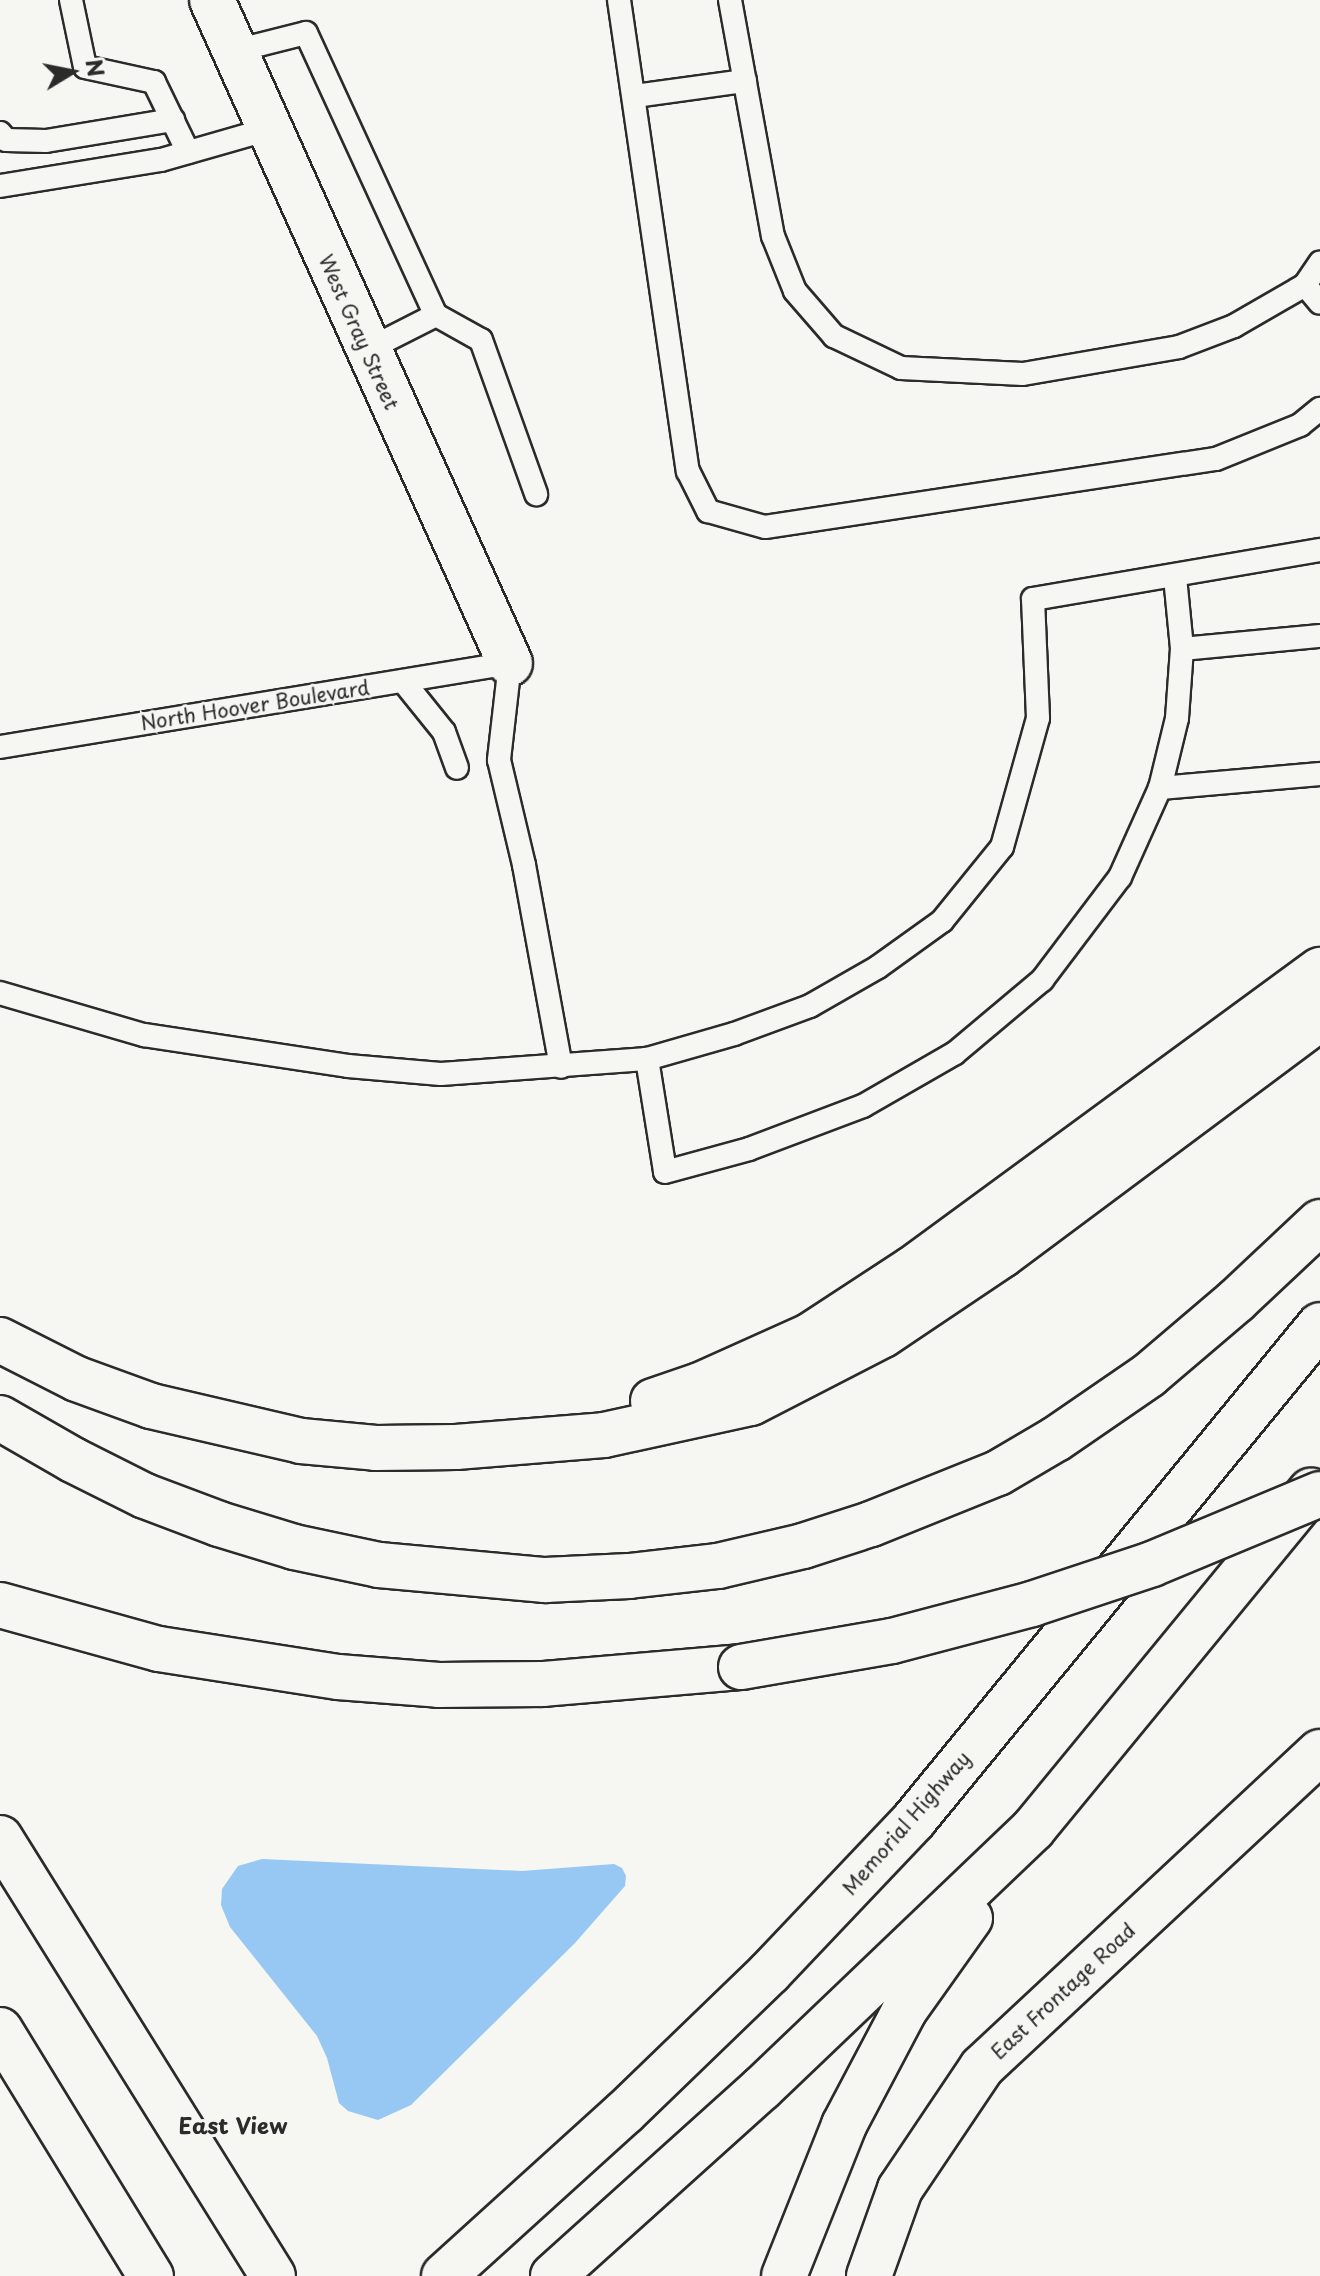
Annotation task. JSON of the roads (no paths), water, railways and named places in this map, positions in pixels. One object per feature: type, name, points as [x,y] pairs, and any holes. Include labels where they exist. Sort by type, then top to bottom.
[{"type":"main road","name":"West Gray Street","points":[[212,0],[510,663]]},
{"type":"main road","points":[[456,1447],[630,1409],[700,1385],[811,1335],[912,1269],[1320,970]]},
{"type":"main road","points":[[0,1340],[77,1379],[151,1406],[223,1426],[301,1441],[376,1448],[456,1447],[604,1435],[751,1403],[883,1335],[989,1264],[1320,1018]]},
{"type":"main road","points":[[0,1418],[73,1460],[145,1496],[219,1524],[294,1547],[379,1565],[545,1580],[629,1576],[718,1566],[803,1546],[871,1524],[998,1473],[1056,1439],[1149,1375],[1237,1300],[1320,1222]]},
{"type":"main road","name":"Memorial Highway","points":[[444,2276],[624,2113],[770,1972],[914,1820],[1320,1325]]},
{"type":"main road","points":[[784,2276],[844,2125],[904,2011],[1033,1829],[1320,1479]]},
{"type":"main road","points":[[15,1610],[159,1649],[253,1666],[439,1685],[543,1684],[741,1667],[892,1641],[1032,1604],[1152,1564],[1320,1494]]},
{"type":"main road","name":"East Frontage Road","points":[[869,2276],[900,2189],[982,2067],[1320,1752]]},
{"type":"main road","points":[[553,2276],[773,2078],[1033,1829]]},
{"type":"main road","points":[[0,1838],[273,2276]]},
{"type":"main road","points":[[0,2030],[150,2276]]},
{"type":"main road","points":[[0,2090],[52,2144],[150,2276]]},
{"type":"lane","points":[[71,0],[85,67],[154,82],[188,152]]},
{"type":"lane","points":[[619,0],[688,471],[708,511],[765,527],[1216,459],[1300,425],[1320,409]]},
{"type":"lane","points":[[730,0],[773,236],[795,291],[834,336],[901,368],[1023,374],[1179,347],[1234,326],[1305,285],[1320,263]]},
{"type":"lane","points":[[235,51],[306,33],[436,315],[481,340],[536,494]]},
{"type":"lane","points":[[635,96],[745,81]]},
{"type":"lane","points":[[0,133],[6,140],[46,141],[173,120]]},
{"type":"lane","points":[[0,186],[188,152],[269,129]]},
{"type":"lane","points":[[1305,285],[1320,303]]},
{"type":"lane","points":[[367,350],[436,315]]},
{"type":"lane","points":[[0,993],[144,1035],[348,1066],[441,1074],[647,1059],[734,1034],[810,1006],[878,967],[942,921],[1002,847],[1038,718],[1033,599],[1320,550]]},
{"type":"lane","points":[[647,1059],[665,1172],[749,1149],[863,1106],[955,1053],[1042,980],[1120,877],[1160,788],[1177,718],[1182,649],[1175,577]]},
{"type":"lane","points":[[1182,649],[1320,636]]},
{"type":"lane","points":[[510,663],[499,760],[524,865],[561,1067]]},
{"type":"lane","name":"North Hoover Boulevard","points":[[0,747],[510,663]]},
{"type":"lane","points":[[403,681],[444,732],[457,768]]},
{"type":"lane","points":[[1160,788],[1320,774]]},
{"type":"water","points":[[262,1859],[522,1871],[614,1864],[622,1868],[626,1876],[625,1886],[575,1943],[411,2105],[378,2120],[348,2111],[339,2103],[327,2058],[317,2036],[230,1927],[221,1905],[222,1889],[238,1866]]},
{"type":"district","name":"East View","points":[[233,2125]]}]
